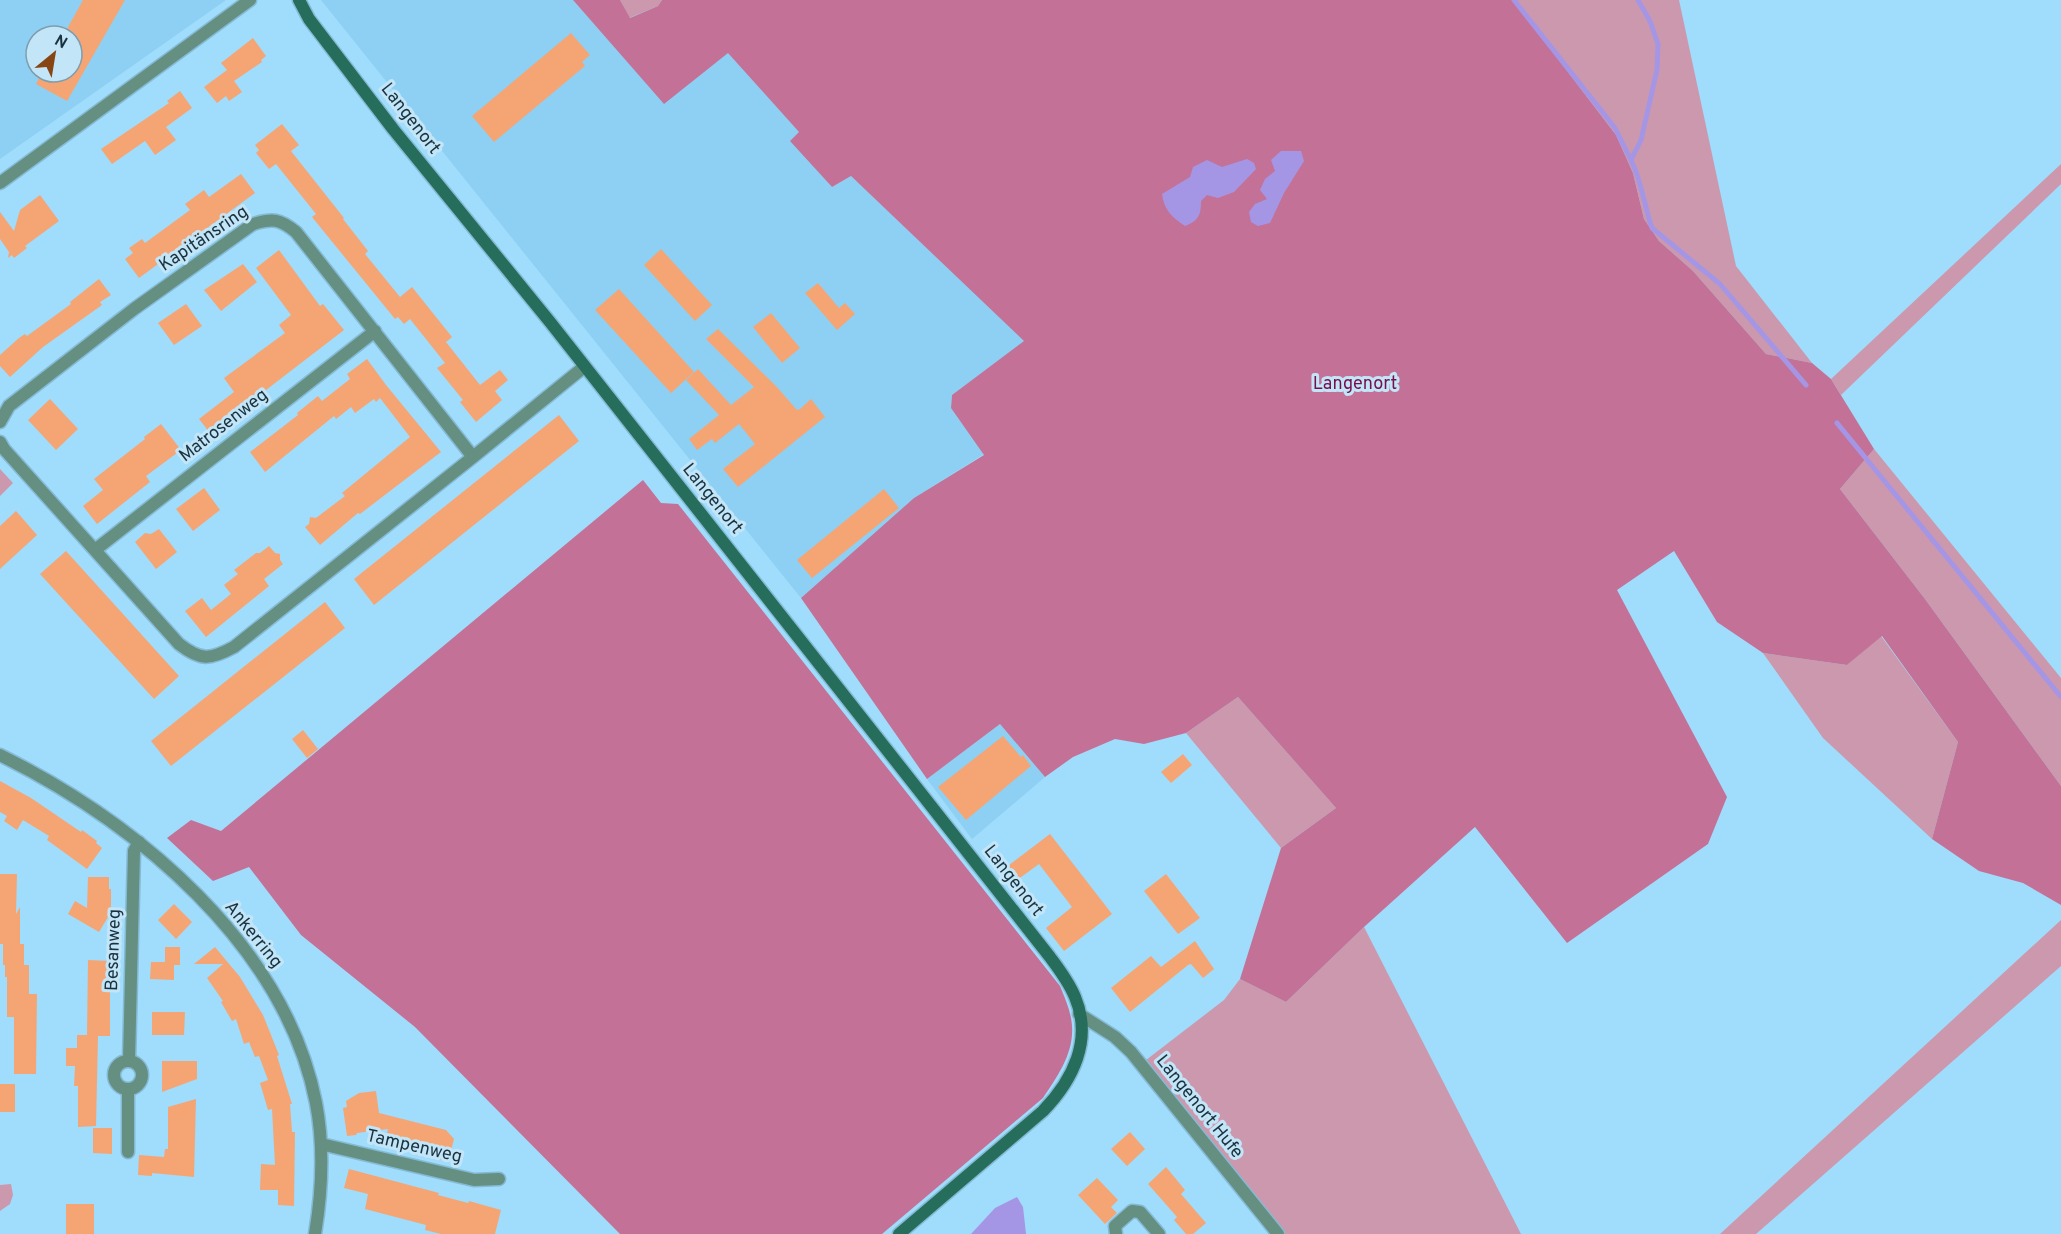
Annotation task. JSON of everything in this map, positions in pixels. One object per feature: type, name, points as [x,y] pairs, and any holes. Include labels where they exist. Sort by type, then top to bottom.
[{"type":"street","points":[[0,183],[250,0]]},
{"type":"street","name":"Langenort","points":[[299,0],[309,19],[393,129],[1050,957],[1068,982],[1076,998],[1081,1029],[1079,1052],[1072,1073],[1060,1094],[899,1234]]},
{"type":"street","name":"Kapitänsring","points":[[0,422],[9,406],[134,309],[253,224],[267,220],[283,222],[296,232],[473,457]]},
{"type":"street","name":"Matrosenweg","points":[[95,550],[375,331]]},
{"type":"street","points":[[0,442],[179,644],[192,654],[203,658],[219,656],[234,647],[584,367]]},
{"type":"street","name":"Ankerring","points":[[0,755],[71,793],[113,821],[139,842],[187,885],[233,934],[274,990],[298,1042],[316,1103],[321,1144],[321,1180],[315,1234]]},
{"type":"street","name":"Besanweg","points":[[129,1061],[135,851],[139,842]]},
{"type":"street","name":"Langenort Hufe","points":[[1079,1014],[1115,1037],[1131,1052],[1278,1234]]},
{"type":"street","points":[[129,1061],[138,1065],[142,1075],[138,1085],[128,1089],[117,1083],[114,1071],[123,1062],[129,1061]]},
{"type":"street","points":[[128,1089],[128,1152]]},
{"type":"street","name":"Tampenweg","points":[[321,1144],[474,1180],[499,1179]]},
{"type":"street","points":[[1116,1234],[1115,1226],[1132,1212],[1140,1212],[1160,1234]]},
{"type":"shaded area","points":[[0,0],[226,0],[0,159]]},
{"type":"shaded area","points":[[321,0],[573,0],[664,103],[728,52],[800,133],[791,141],[832,187],[851,176],[1025,341],[952,395],[951,408],[984,454],[914,498],[801,598]]},
{"type":"shaded area","points":[[620,0],[662,0],[658,6],[629,18]]},
{"type":"shaded area","points":[[1513,0],[1679,0],[1736,266],[1812,363],[1766,354],[1693,271],[1659,241],[1644,219],[1633,173],[1616,135]]},
{"type":"shaded area","points":[[1281,151],[1301,151],[1304,161],[1284,193],[1270,223],[1258,226],[1251,222],[1249,212],[1255,204],[1267,199],[1260,190],[1265,179],[1275,171],[1271,160]]},
{"type":"shaded area","points":[[1247,159],[1254,163],[1256,169],[1234,192],[1218,198],[1207,195],[1201,201],[1198,217],[1193,222],[1185,226],[1167,209],[1162,194],[1190,177],[1193,167],[1207,160],[1222,167]]},
{"type":"shaded area","points":[[2061,164],[2061,184],[1841,395],[1831,379]]},
{"type":"shaded area","points":[[1874,449],[2061,678],[2061,786],[1925,599],[1840,489]]},
{"type":"shaded area","points":[[0,469],[13,483],[0,496]]},
{"type":"shaded area","points":[[1881,636],[1958,742],[1932,839],[1823,738],[1763,653],[1847,665]]},
{"type":"shaded area","points":[[1238,697],[1336,808],[1281,848],[1186,733]]},
{"type":"shaded area","points":[[1000,724],[1045,777],[972,839],[927,779]]},
{"type":"shaded area","points":[[2061,920],[2061,966],[1756,1234],[1720,1234]]},
{"type":"shaded area","points":[[1364,927],[1521,1234],[1272,1234],[1137,1067],[1224,1000],[1240,979],[1286,1002]]},
{"type":"shaded area","points":[[11,1184],[13,1195],[10,1204],[0,1211],[0,1185]]},
{"type":"shaded area","points":[[1017,1197],[1023,1207],[1026,1234],[971,1234],[995,1208]]},
{"type":"green space","name":"Langenort","points":[[573,0],[620,0],[630,18],[658,6],[662,0],[1513,0],[1616,135],[1633,173],[1644,219],[1659,241],[1693,271],[1766,354],[1812,363],[1831,379],[1874,449],[1840,489],[1925,599],[2061,786],[2061,905],[2023,883],[1979,871],[1932,839],[1958,742],[1882,636],[1847,665],[1763,653],[1717,622],[1674,551],[1617,590],[1727,797],[1708,844],[1567,943],[1475,827],[1364,927],[1286,1002],[1240,979],[1281,848],[1336,808],[1238,697],[1186,733],[1144,744],[1115,739],[1073,757],[1045,777],[1000,724],[927,779],[801,598],[914,498],[984,455],[951,408],[952,395],[1024,341],[851,176],[832,187],[790,141],[799,132],[728,53],[664,104]]},
{"type":"green space","points":[[643,480],[661,503],[678,504],[1060,986],[1069,1010],[1072,1029],[1069,1051],[1043,1098],[882,1234],[620,1234],[415,1027],[301,935],[249,867],[213,881],[167,838],[191,820],[221,831]]},
{"type":"building","points":[[83,0],[125,0],[84,71],[84,24],[70,24]]},
{"type":"building","points":[[571,33],[590,55],[582,62],[585,66],[494,142],[472,116]]},
{"type":"building","points":[[253,38],[266,56],[261,60],[262,62],[234,81],[242,92],[229,101],[226,96],[217,103],[204,87],[227,70],[221,63]]},
{"type":"building","points":[[36,84],[77,84],[67,101]]},
{"type":"building","points":[[180,91],[192,108],[166,127],[176,140],[155,155],[145,141],[112,164],[101,149],[169,103],[167,101]]},
{"type":"building","points":[[282,124],[299,145],[291,151],[344,218],[368,251],[365,254],[400,297],[412,287],[452,337],[446,342],[480,385],[500,370],[508,380],[495,391],[502,400],[476,422],[460,402],[463,400],[437,368],[445,363],[410,319],[404,324],[398,317],[395,319],[312,217],[316,214],[276,164],[269,169],[256,153],[259,150],[255,145]]},
{"type":"building","points":[[241,174],[255,193],[139,278],[125,259],[133,253],[129,248],[142,239],[145,243],[190,210],[185,204],[204,190],[209,197]]},
{"type":"building","points":[[40,195],[59,221],[25,246],[27,248],[14,258],[12,255],[8,258],[9,252],[0,239],[0,212],[14,231],[20,210]]},
{"type":"building","points":[[661,249],[712,305],[695,321],[644,265]]},
{"type":"building","points":[[279,250],[320,306],[323,304],[344,330],[210,433],[199,419],[234,392],[224,378],[285,333],[279,325],[291,315],[256,268]]},
{"type":"building","points":[[243,264],[257,282],[221,311],[204,290]]},
{"type":"building","points":[[99,279],[111,295],[100,302],[102,305],[43,347],[10,377],[0,366],[0,355],[19,338],[25,334],[27,336],[71,304],[70,302]]},
{"type":"building","points":[[818,283],[839,308],[845,303],[855,314],[837,330],[805,293]]},
{"type":"building","points":[[619,289],[694,372],[671,393],[595,310]]},
{"type":"building","points":[[186,304],[202,326],[174,345],[158,323]]},
{"type":"building","points":[[771,313],[800,348],[782,363],[753,327]]},
{"type":"building","points":[[718,329],[797,410],[811,399],[825,417],[738,487],[723,469],[755,444],[739,424],[715,443],[712,439],[697,450],[689,439],[719,415],[686,380],[698,369],[731,405],[754,387],[706,339]]},
{"type":"building","points":[[367,359],[441,452],[360,514],[358,513],[320,545],[305,527],[309,524],[310,517],[316,518],[345,496],[342,493],[410,437],[380,398],[376,402],[374,399],[355,413],[351,407],[336,419],[334,416],[265,472],[250,452],[298,415],[297,413],[318,396],[322,401],[350,379],[347,374]]},
{"type":"building","points":[[50,399],[78,429],[56,450],[28,420]]},
{"type":"building","points":[[559,415],[579,441],[374,605],[354,579]]},
{"type":"building","points":[[161,424],[181,450],[146,476],[150,482],[97,524],[83,506],[103,490],[94,479]]},
{"type":"building","points":[[204,488],[220,510],[193,531],[176,509]]},
{"type":"building","points":[[884,489],[899,508],[812,578],[797,560]]},
{"type":"building","points":[[16,511],[37,535],[0,569],[0,526]]},
{"type":"building","points":[[159,529],[177,552],[156,569],[135,542],[145,533],[151,534]]},
{"type":"building","points":[[269,546],[275,553],[280,554],[283,564],[264,579],[269,586],[206,637],[185,611],[202,598],[211,610],[231,594],[224,585],[238,574],[234,570]]},
{"type":"building","points":[[66,551],[179,676],[154,699],[40,574]]},
{"type":"building","points":[[325,602],[345,628],[171,766],[151,741]]},
{"type":"building","points":[[303,730],[318,749],[307,758],[292,739]]},
{"type":"building","points":[[1003,736],[1031,766],[966,820],[938,787]]},
{"type":"building","points":[[1183,754],[1192,765],[1171,783],[1161,772]]},
{"type":"building","points":[[0,781],[31,798],[97,841],[96,843],[102,848],[87,869],[47,840],[49,836],[23,820],[17,830],[4,821],[7,816],[0,812]]},
{"type":"building","points":[[1050,834],[1112,914],[1064,951],[1046,928],[1072,907],[1039,864],[1010,885],[1000,872]]},
{"type":"building","points":[[0,874],[17,874],[16,914],[20,907],[20,944],[24,944],[24,965],[29,965],[29,994],[37,994],[36,1074],[14,1074],[14,1017],[7,1017],[7,977],[5,977],[5,965],[3,965],[3,944],[0,944]]},
{"type":"building","points":[[1166,874],[1200,918],[1178,934],[1144,891]]},
{"type":"building","points":[[88,877],[109,877],[111,912],[99,932],[68,914],[75,901],[87,908]]},
{"type":"building","points":[[174,904],[192,922],[176,939],[158,920]]},
{"type":"building","points":[[1195,941],[1214,969],[1203,978],[1191,964],[1188,965],[1130,1012],[1111,988],[1151,956],[1161,967]]},
{"type":"building","points":[[165,947],[180,947],[180,965],[174,965],[174,980],[150,979],[151,962],[165,962]]},
{"type":"building","points":[[215,947],[240,977],[263,1015],[279,1055],[277,1056],[292,1104],[290,1104],[292,1132],[295,1132],[294,1206],[278,1205],[278,1190],[260,1190],[261,1164],[275,1165],[272,1109],[268,1110],[260,1083],[268,1080],[259,1056],[255,1057],[249,1042],[244,1044],[236,1019],[232,1021],[221,1002],[223,1001],[207,978],[223,964],[194,964]]},
{"type":"building","points":[[88,960],[110,961],[110,1036],[98,1036],[96,1126],[78,1127],[78,1086],[74,1086],[75,1066],[66,1066],[66,1048],[77,1048],[77,1035],[87,1035]]},
{"type":"building","points":[[152,1012],[185,1012],[184,1035],[152,1035]]},
{"type":"building","points":[[162,1061],[197,1061],[197,1079],[162,1092]]},
{"type":"building","points":[[0,1084],[15,1084],[15,1112],[0,1112]]},
{"type":"building","points":[[376,1091],[379,1113],[446,1130],[454,1139],[448,1162],[416,1152],[417,1147],[386,1138],[388,1129],[347,1136],[343,1108],[347,1107],[346,1101],[359,1093]]},
{"type":"building","points":[[196,1099],[194,1177],[152,1173],[152,1176],[138,1175],[139,1155],[164,1157],[165,1149],[168,1149],[168,1107]]},
{"type":"building","points":[[93,1128],[112,1128],[112,1154],[93,1153]]},
{"type":"building","points":[[1130,1132],[1145,1149],[1127,1166],[1111,1149]]},
{"type":"building","points":[[1166,1167],[1185,1190],[1181,1194],[1206,1223],[1193,1234],[1186,1234],[1174,1220],[1177,1217],[1148,1184]]},
{"type":"building","points":[[349,1169],[439,1193],[438,1195],[501,1210],[495,1234],[441,1234],[425,1230],[426,1225],[365,1209],[368,1194],[344,1188]]},
{"type":"building","points":[[1097,1178],[1118,1200],[1111,1207],[1117,1213],[1105,1224],[1078,1195]]},
{"type":"building","points":[[66,1204],[94,1204],[94,1234],[66,1234]]},
{"type":"waterway","points":[[1514,0],[1615,128],[1631,160]]},
{"type":"waterway","points":[[1638,0],[1650,21],[1658,44],[1657,70],[1641,140],[1631,160],[1652,228],[1720,284],[1806,385]]},
{"type":"waterway","points":[[1837,423],[2061,697]]}]
